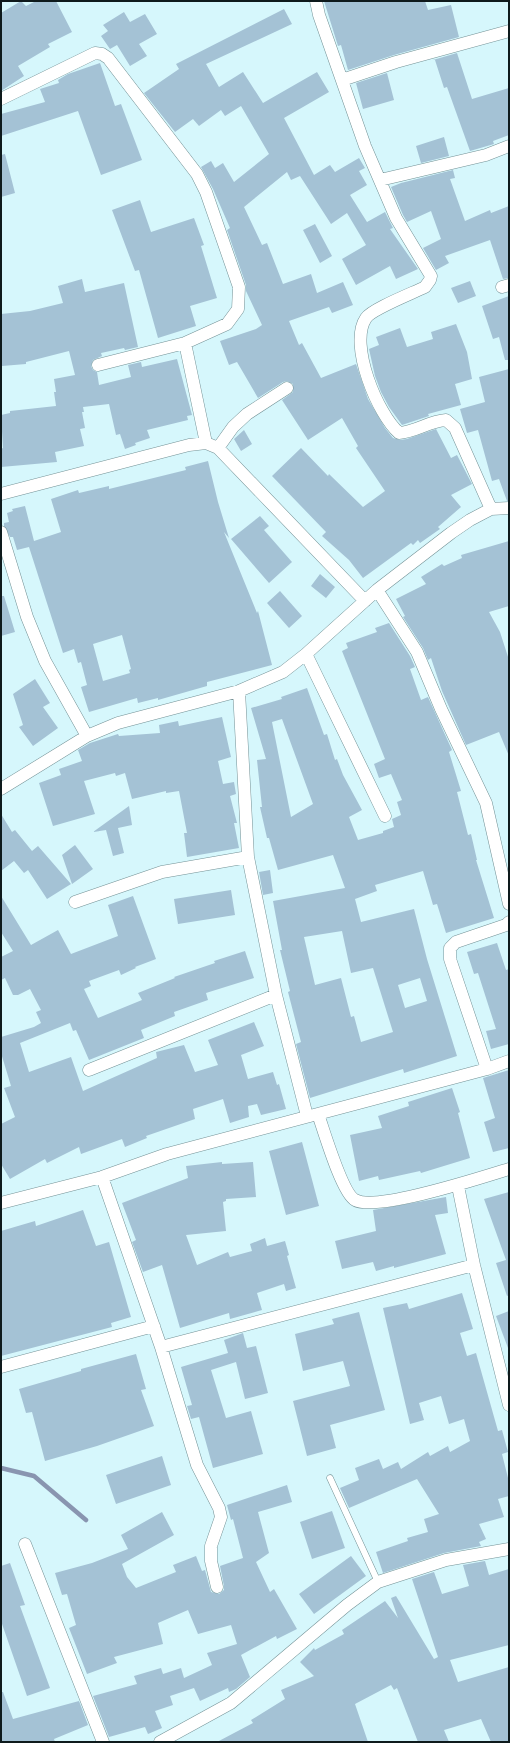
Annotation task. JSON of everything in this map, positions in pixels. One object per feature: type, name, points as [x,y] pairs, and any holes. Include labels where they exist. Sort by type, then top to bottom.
[{"type":"street","points":[[316,1],[319,15],[365,146],[396,218],[431,276],[425,287],[372,311],[365,319],[360,340],[361,350],[371,389],[390,426],[399,434],[408,433],[437,420],[446,420],[454,428],[491,510]]},
{"type":"street","points":[[342,80],[396,62],[509,31]]},
{"type":"street","points":[[1,100],[95,53],[102,54],[108,58],[171,138],[197,174],[206,192],[238,287],[238,308],[227,324],[185,343],[98,365]]},
{"type":"street","points":[[380,180],[486,155],[509,146]]},
{"type":"street","points":[[185,343],[206,443]]},
{"type":"street","points":[[218,448],[233,427],[247,414],[287,388]]},
{"type":"street","points":[[1,494],[190,445],[206,443],[218,448],[365,601]]},
{"type":"street","points":[[1,789],[87,736],[118,723],[239,690],[283,672],[306,654],[376,590],[451,533],[470,520],[491,510],[509,508]]},
{"type":"street","points":[[1,532],[27,617],[45,661],[87,736]]},
{"type":"street","points":[[376,590],[417,652],[441,709],[486,803],[509,904]]},
{"type":"street","points":[[306,654],[385,816]]},
{"type":"street","points":[[239,690],[248,857],[276,995],[312,1115],[346,1190],[355,1200],[372,1204],[458,1186],[509,1169]]},
{"type":"street","points":[[75,902],[162,872],[248,857]]},
{"type":"street","points":[[487,1069],[450,959],[450,948],[456,942],[506,925],[509,922]]},
{"type":"street","points":[[89,1070],[276,995]]},
{"type":"street","points":[[1,1203],[102,1177],[167,1154],[487,1069],[509,1061]]},
{"type":"street","points":[[102,1177],[161,1347],[197,1465],[219,1508],[221,1517],[211,1546],[211,1561],[217,1587]]},
{"type":"street","points":[[458,1186],[474,1265],[509,1405]]},
{"type":"street","points":[[161,1347],[474,1265]]},
{"type":"street","points":[[1,1367],[154,1326]]},
{"type":"street","points":[[25,1544],[103,1742]]},
{"type":"street","points":[[160,1742],[231,1703],[347,1605],[378,1582],[446,1560],[509,1549]]},
{"type":"lane","points":[[330,1478],[378,1582]]},
{"type":"building","points":[[21,1],[26,6],[36,1],[56,1],[72,32],[48,44],[50,47],[18,66],[24,76],[1,91],[1,13]]},
{"type":"building","points":[[324,1],[425,1],[428,10],[451,5],[459,37],[394,55],[348,70],[341,45],[338,46]]},
{"type":"building","points":[[284,9],[292,24],[206,64],[219,87],[243,72],[263,103],[317,72],[329,92],[284,118],[314,175],[330,165],[335,172],[359,158],[365,168],[359,171],[367,185],[350,195],[367,222],[385,212],[393,228],[390,229],[418,269],[396,279],[390,266],[356,285],[342,259],[366,245],[347,213],[331,224],[300,176],[291,180],[287,172],[244,207],[262,245],[267,243],[283,284],[311,274],[317,293],[343,282],[353,305],[332,313],[329,307],[289,321],[299,345],[302,343],[321,378],[356,364],[368,399],[385,428],[393,438],[400,440],[407,439],[436,429],[451,458],[457,455],[472,484],[451,495],[461,507],[438,527],[440,529],[420,543],[418,540],[413,545],[411,543],[363,578],[349,560],[322,536],[326,532],[272,476],[301,448],[328,476],[329,474],[363,507],[385,491],[356,448],[358,446],[342,418],[308,440],[282,400],[293,392],[293,384],[287,381],[283,382],[258,398],[237,362],[229,365],[220,341],[256,329],[262,325],[246,291],[246,285],[227,230],[230,228],[213,189],[201,167],[211,161],[215,168],[223,163],[234,182],[269,154],[241,106],[225,116],[221,110],[199,126],[193,119],[175,132],[144,93],[179,69],[176,64]]},
{"type":"building","points":[[124,12],[130,22],[145,14],[157,34],[139,44],[147,56],[130,66],[117,45],[110,49],[101,36],[108,31],[103,25]]},
{"type":"building","points":[[457,53],[472,99],[509,88],[509,135],[493,141],[494,144],[470,151],[447,87],[444,88],[435,60],[433,60]]},
{"type":"building","points":[[100,63],[115,106],[121,104],[142,160],[101,175],[78,111],[1,136],[1,114],[45,102],[40,89],[59,83],[58,80],[68,74]]},
{"type":"building","points":[[387,73],[394,100],[363,109],[356,83]]},
{"type":"building","points":[[444,137],[449,156],[421,163],[416,146]]},
{"type":"building","points":[[5,154],[15,193],[1,197],[1,155]]},
{"type":"building","points":[[453,170],[455,178],[450,179],[465,221],[490,210],[491,213],[509,206],[509,278],[503,279],[490,240],[445,256],[449,263],[436,270],[423,248],[441,239],[431,211],[407,222],[403,215],[391,187],[401,183]]},
{"type":"building","points":[[140,200],[151,232],[194,218],[204,245],[201,246],[217,298],[190,306],[196,326],[158,338],[139,270],[135,271],[112,210]]},
{"type":"building","points":[[315,224],[332,256],[320,263],[303,230]]},
{"type":"building","points":[[82,279],[85,292],[124,283],[138,347],[125,350],[124,348],[101,353],[102,356],[93,360],[91,366],[93,370],[97,372],[99,385],[131,377],[128,365],[141,362],[142,367],[177,359],[192,415],[187,416],[188,420],[147,430],[150,438],[135,443],[136,445],[125,449],[120,434],[116,435],[109,404],[83,407],[84,412],[82,412],[85,428],[80,429],[84,446],[55,452],[57,462],[1,467],[1,449],[3,448],[1,415],[10,413],[10,411],[56,406],[54,379],[75,375],[69,351],[26,362],[26,364],[2,366],[1,314],[30,311],[63,303],[58,286]]},
{"type":"building","points":[[470,281],[476,296],[458,303],[451,288]]},
{"type":"building","points":[[509,296],[509,360],[505,360],[499,337],[493,339],[482,306]]},
{"type":"building","points":[[456,324],[467,352],[472,379],[455,384],[461,405],[428,414],[429,416],[402,425],[389,407],[381,392],[375,376],[369,349],[379,345],[376,337],[400,328],[407,347],[433,339],[431,332]]},
{"type":"building","points":[[509,369],[509,501],[507,501],[499,479],[492,481],[478,430],[467,433],[460,409],[485,402],[479,377]]},
{"type":"building","points":[[244,430],[252,444],[241,451],[234,439]]},
{"type":"building","points":[[208,461],[229,538],[224,532],[257,613],[258,611],[272,665],[207,682],[207,686],[158,700],[158,698],[138,703],[137,698],[89,712],[81,687],[87,685],[81,662],[78,663],[74,649],[63,653],[29,547],[17,550],[13,537],[10,537],[4,526],[4,523],[9,522],[7,513],[13,511],[12,509],[25,506],[34,541],[61,532],[51,499],[78,490],[79,493],[109,486],[109,489],[186,470],[185,467]],"holes":[[[122,635],[131,669],[129,670],[130,673],[103,681],[93,644]]]},
{"type":"building","points":[[260,516],[269,526],[264,530],[292,562],[269,583],[231,539]]},
{"type":"building","points":[[509,541],[509,606],[489,612],[500,632],[509,660],[509,756],[499,732],[466,745],[442,691],[431,658],[428,660],[423,648],[403,617],[405,616],[396,599],[426,584],[421,577],[442,564],[444,566],[462,558],[461,555]]},
{"type":"building","points":[[320,574],[335,587],[326,598],[311,586]]},
{"type":"building","points":[[280,591],[302,616],[289,628],[267,603]]},
{"type":"building","points":[[1,596],[4,596],[15,632],[1,636]]},
{"type":"building","points":[[389,623],[410,656],[415,667],[410,669],[421,700],[428,697],[452,750],[449,752],[461,791],[457,792],[468,835],[471,834],[476,860],[494,918],[446,933],[437,904],[433,905],[423,871],[375,885],[377,891],[355,899],[361,922],[414,909],[427,959],[457,1056],[404,1073],[403,1069],[310,1098],[296,1044],[301,1042],[288,992],[290,991],[280,950],[282,950],[273,901],[345,888],[333,855],[278,870],[269,838],[267,838],[260,807],[262,807],[257,760],[266,759],[251,708],[282,699],[281,697],[307,688],[324,735],[327,734],[335,760],[337,759],[343,775],[362,810],[349,817],[358,840],[383,833],[383,831],[394,827],[392,819],[401,815],[397,802],[402,800],[391,774],[379,778],[374,764],[385,759],[342,651],[348,648],[346,643],[377,632],[375,628]],"holes":[[[282,719],[313,804],[291,817],[272,722]],[[342,931],[351,973],[373,968],[393,1032],[361,1042],[354,1016],[351,1017],[341,978],[315,985],[304,937]],[[420,978],[427,1001],[405,1008],[398,985]]]},
{"type":"building","points":[[35,679],[50,703],[43,707],[58,728],[33,746],[19,727],[23,725],[13,694]]},
{"type":"building","points":[[222,717],[231,757],[218,761],[223,784],[234,782],[236,794],[230,796],[237,823],[234,823],[239,848],[187,857],[184,833],[187,833],[179,791],[166,793],[166,791],[132,799],[125,773],[116,776],[115,773],[84,781],[95,814],[53,826],[39,783],[61,775],[59,769],[82,761],[78,750],[90,743],[118,734],[119,736],[160,733],[159,725],[178,721],[179,726]]},
{"type":"building","points":[[129,806],[132,825],[118,828],[124,853],[113,856],[106,830],[93,832]]},
{"type":"building","points":[[1,814],[12,832],[15,830],[32,851],[38,846],[71,884],[47,899],[28,870],[24,873],[14,861],[1,871]]},
{"type":"building","points":[[75,845],[93,869],[72,884],[62,855]]},
{"type":"building","points":[[270,870],[273,893],[263,895],[259,872]]},
{"type":"building","points":[[231,890],[235,915],[178,924],[174,899]]},
{"type":"building","points":[[1,896],[31,945],[58,930],[71,954],[118,936],[108,905],[133,896],[156,959],[135,967],[136,968],[121,975],[119,970],[89,981],[91,986],[84,989],[98,1018],[142,1000],[138,993],[175,978],[174,977],[215,963],[214,961],[245,951],[254,978],[206,993],[208,1000],[174,1012],[175,1016],[141,1030],[144,1038],[89,1060],[76,1030],[73,1031],[70,1023],[20,1043],[29,1072],[71,1057],[83,1091],[157,1058],[156,1052],[184,1045],[195,1072],[218,1065],[208,1040],[254,1022],[264,1046],[241,1055],[248,1079],[273,1072],[277,1085],[279,1084],[286,1109],[261,1115],[257,1104],[248,1106],[249,1117],[230,1123],[223,1099],[193,1109],[195,1119],[146,1136],[147,1138],[125,1147],[122,1139],[81,1154],[79,1147],[47,1163],[45,1159],[10,1179],[1,1164],[1,1124],[15,1117],[4,1088],[11,1086],[1,1053],[1,1037],[34,1027],[41,1023],[36,1012],[41,1010],[30,989],[18,995],[13,995],[5,978],[1,980],[1,957],[13,951],[1,932]]},
{"type":"building","points":[[497,943],[506,970],[509,969],[509,1044],[491,1049],[486,1031],[496,1029],[478,973],[474,974],[467,952]]},
{"type":"building","points":[[509,1070],[509,1148],[493,1152],[484,1122],[495,1118],[483,1078]]},
{"type":"building","points":[[452,1088],[460,1112],[458,1113],[470,1158],[421,1173],[420,1171],[379,1180],[378,1176],[359,1181],[350,1135],[382,1128],[378,1116],[409,1106],[408,1102]]},
{"type":"building","points":[[302,1142],[319,1206],[286,1215],[269,1151]]},
{"type":"building","points":[[222,1162],[222,1164],[253,1162],[256,1197],[226,1199],[226,1201],[223,1202],[226,1231],[186,1235],[197,1265],[228,1252],[230,1257],[252,1251],[250,1244],[265,1238],[267,1246],[285,1241],[289,1255],[287,1256],[296,1288],[286,1291],[284,1284],[257,1293],[262,1310],[230,1319],[229,1313],[180,1328],[162,1265],[143,1272],[132,1242],[136,1240],[122,1203],[188,1178],[186,1166]]},
{"type":"building","points":[[509,1192],[509,1295],[507,1296],[496,1263],[506,1260],[484,1199]]},
{"type":"building","points":[[446,1197],[448,1213],[435,1215],[446,1254],[394,1268],[394,1266],[376,1271],[373,1262],[342,1269],[335,1241],[376,1231],[373,1210]]},
{"type":"building","points":[[83,1210],[96,1246],[109,1242],[131,1317],[111,1323],[112,1327],[1,1356],[1,1231],[35,1221],[36,1226]]},
{"type":"building","points":[[462,1293],[473,1329],[460,1333],[467,1356],[476,1353],[498,1431],[502,1430],[508,1452],[502,1454],[509,1482],[509,1496],[498,1499],[504,1517],[479,1524],[486,1539],[479,1542],[481,1546],[444,1553],[383,1573],[376,1552],[408,1541],[407,1538],[428,1532],[424,1519],[439,1514],[417,1479],[349,1508],[340,1488],[359,1480],[355,1468],[379,1459],[383,1469],[398,1462],[401,1469],[428,1452],[430,1456],[448,1446],[450,1452],[470,1441],[464,1419],[449,1424],[441,1396],[419,1403],[424,1420],[410,1424],[383,1308],[407,1303],[409,1309]]},
{"type":"building","points":[[509,1311],[509,1348],[508,1348],[496,1316]]},
{"type":"building","points":[[359,1312],[385,1410],[330,1425],[336,1448],[307,1456],[293,1401],[350,1386],[343,1361],[303,1371],[295,1334],[334,1324],[332,1319]]},
{"type":"building","points":[[243,1333],[247,1348],[256,1346],[268,1393],[245,1399],[236,1362],[211,1370],[226,1418],[251,1411],[263,1454],[213,1468],[199,1417],[191,1419],[187,1406],[192,1405],[181,1367],[228,1353],[224,1340]]},
{"type":"building","points":[[136,1354],[146,1389],[141,1390],[154,1426],[97,1446],[45,1461],[32,1412],[26,1413],[19,1389],[81,1371],[81,1369]]},
{"type":"building","points":[[162,1456],[171,1485],[116,1504],[106,1475]]},
{"type":"building","points":[[287,1485],[292,1502],[258,1512],[269,1553],[256,1562],[270,1592],[274,1589],[297,1629],[277,1639],[276,1636],[241,1655],[250,1677],[236,1689],[229,1692],[228,1688],[200,1701],[194,1688],[170,1696],[173,1705],[155,1711],[162,1728],[148,1734],[145,1727],[109,1737],[93,1696],[137,1684],[134,1676],[161,1668],[163,1674],[181,1668],[184,1678],[212,1665],[207,1653],[237,1644],[231,1625],[198,1634],[188,1610],[158,1623],[163,1644],[114,1657],[117,1663],[87,1674],[69,1628],[76,1625],[67,1594],[62,1595],[55,1573],[92,1563],[128,1549],[121,1535],[162,1512],[174,1535],[122,1564],[127,1577],[136,1588],[176,1572],[173,1565],[196,1556],[202,1571],[205,1570],[211,1592],[219,1594],[224,1590],[220,1566],[243,1558],[233,1519],[231,1520],[227,1505]]},
{"type":"building","points":[[332,1511],[345,1548],[312,1559],[300,1522]]},
{"type":"building","points":[[351,1556],[366,1576],[314,1614],[299,1594]]},
{"type":"building","points":[[485,1561],[489,1575],[509,1569],[509,1645],[450,1660],[458,1682],[509,1667],[509,1742],[491,1742],[481,1719],[444,1730],[449,1742],[418,1742],[397,1688],[394,1690],[391,1685],[355,1704],[368,1742],[217,1742],[253,1723],[251,1720],[285,1699],[281,1690],[314,1676],[300,1662],[314,1648],[315,1650],[344,1634],[342,1630],[385,1601],[398,1618],[391,1598],[396,1596],[434,1659],[438,1657],[412,1579],[434,1572],[442,1594],[469,1586],[463,1565]]},
{"type":"building","points":[[10,1563],[25,1605],[20,1606],[50,1688],[27,1696],[1,1621],[1,1566]]},
{"type":"building","points":[[1,1692],[3,1692],[13,1719],[79,1701],[88,1725],[54,1739],[55,1742],[1,1742]]},
{"type":"waterway","points":[[1,1468],[34,1476],[86,1520]]}]
